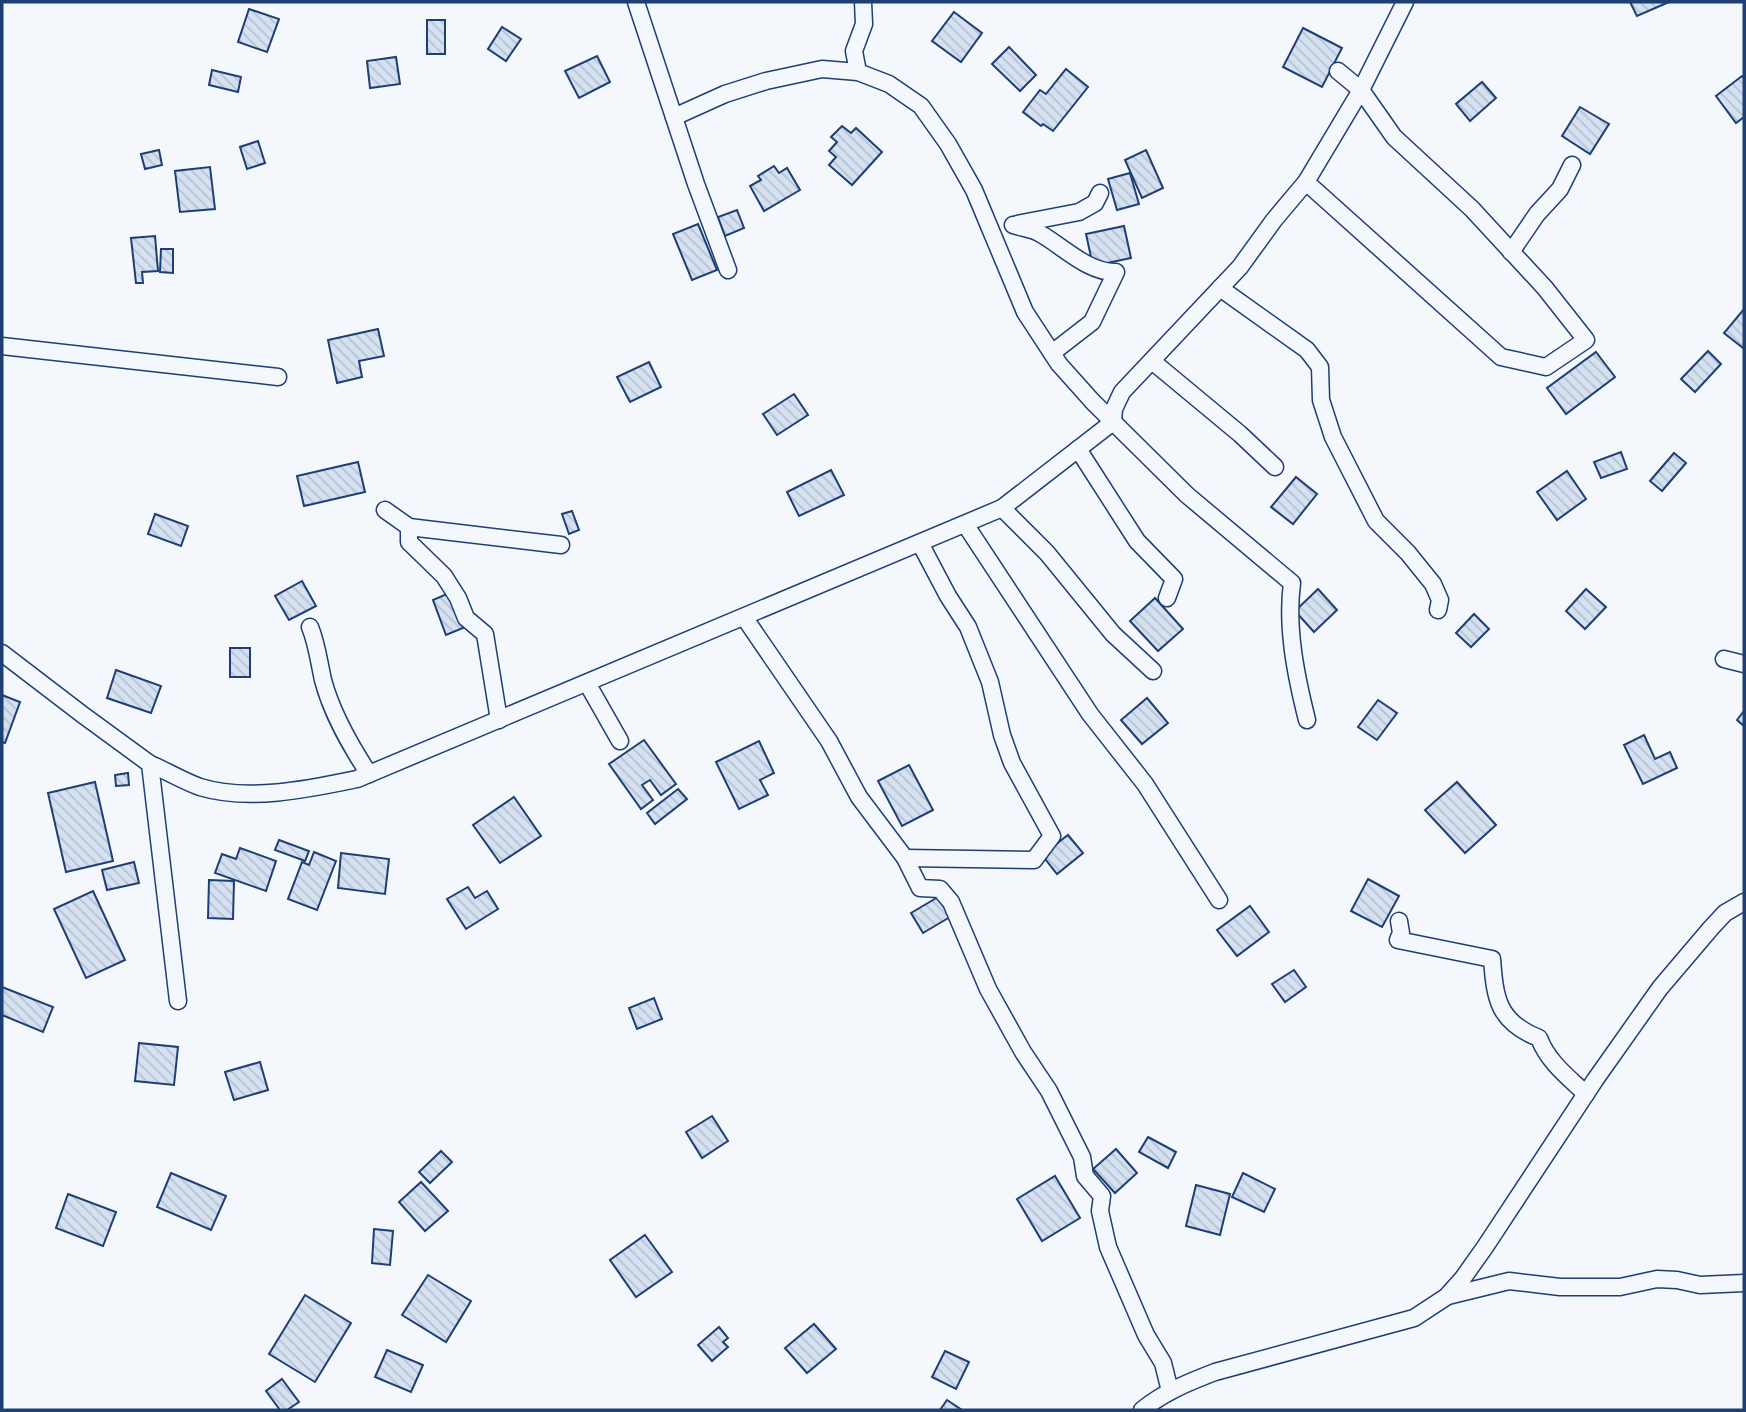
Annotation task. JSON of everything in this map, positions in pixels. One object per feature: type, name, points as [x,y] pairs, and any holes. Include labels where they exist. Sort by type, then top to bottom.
[{"type":"street","points":[[636,2],[728,270]]},
{"type":"street","points":[[858,72],[854,51],[864,24],[863,2]]},
{"type":"street","points":[[2,653],[150,764],[201,787],[248,794],[302,790],[357,779],[1002,508],[1113,422],[1114,409],[1122,392],[1240,267],[1306,182],[1361,90],[1405,2]]},
{"type":"street","points":[[674,117],[725,94],[778,78],[822,69],[858,72],[889,84],[921,106],[948,144],[974,190],[1025,312],[1052,354],[1093,402],[1188,495],[1292,583],[1289,604],[1297,680],[1307,720]]},
{"type":"street","points":[[1306,182],[1501,357],[1546,367],[1586,340],[1545,288],[1472,209],[1394,138],[1361,90],[1338,71]]},
{"type":"street","points":[[1511,252],[1537,214],[1560,189],[1572,165]]},
{"type":"street","points":[[996,241],[1013,225],[1079,212],[1095,203],[1100,193]]},
{"type":"street","points":[[1013,225],[1038,232],[1105,273],[1116,272],[1092,322],[1052,354]]},
{"type":"street","points":[[1220,288],[1307,350],[1320,367],[1321,400],[1333,437],[1376,521],[1408,553],[1433,584],[1440,600],[1438,610]]},
{"type":"street","points":[[2,346],[278,377]]},
{"type":"street","points":[[1152,361],[1198,397],[1275,467]]},
{"type":"street","points":[[1078,449],[1137,541],[1174,579],[1167,598]]},
{"type":"street","points":[[1002,508],[1047,553],[1113,634],[1153,671]]},
{"type":"street","points":[[385,510],[409,527],[561,545]]},
{"type":"street","points":[[964,524],[1090,714],[1145,784],[1219,900]]},
{"type":"street","points":[[409,527],[409,542],[444,576],[458,598],[466,618],[485,634],[499,720]]},
{"type":"street","points":[[905,858],[1034,860],[1052,836],[1012,763],[1002,735],[990,682],[968,627],[920,543]]},
{"type":"street","points":[[744,617],[829,741],[859,797],[905,858],[920,888],[940,889],[951,902],[988,989],[1023,1052],[1049,1091],[1082,1157],[1085,1176],[1102,1196],[1100,1211],[1108,1247],[1140,1323],[1163,1363],[1170,1391]]},
{"type":"street","points":[[310,627],[334,710],[348,742],[369,774]]},
{"type":"street","points":[[1724,659],[1744,664]]},
{"type":"street","points":[[587,683],[620,741]]},
{"type":"street","points":[[150,764],[178,1001]]},
{"type":"street","points":[[1142,1410],[1170,1391],[1215,1372],[1414,1318],[1446,1297],[1485,1247],[1586,1094],[1668,978],[1718,920],[1744,902]]},
{"type":"street","points":[[1399,921],[1401,933],[1398,940],[1492,959],[1496,1001],[1520,1031],[1539,1038],[1543,1049],[1559,1069],[1586,1094]]},
{"type":"street","points":[[1446,1297],[1509,1281],[1560,1287],[1620,1287],[1657,1279],[1700,1285],[1744,1283]]},
{"type":"building","points":[[1630,2],[1669,2],[1637,16]]},
{"type":"building","points":[[249,9],[279,19],[267,52],[238,42]]},
{"type":"building","points":[[954,12],[982,33],[961,62],[932,41]]},
{"type":"building","points":[[427,20],[445,20],[445,54],[427,54]]},
{"type":"building","points":[[502,27],[521,39],[506,61],[488,49]]},
{"type":"building","points":[[1303,28],[1342,48],[1322,87],[1283,67]]},
{"type":"building","points":[[1009,47],[1036,75],[1020,91],[992,64]]},
{"type":"building","points":[[597,56],[610,82],[579,98],[565,71]]},
{"type":"building","points":[[396,57],[400,84],[370,88],[367,61]]},
{"type":"building","points":[[1066,69],[1088,87],[1053,131],[1043,124],[1041,126],[1023,112],[1040,90],[1046,94]]},
{"type":"building","points":[[212,70],[241,77],[238,92],[209,85]]},
{"type":"building","points":[[1742,76],[1744,117],[1736,123],[1716,96]]},
{"type":"building","points":[[1482,82],[1496,98],[1470,121],[1456,104]]},
{"type":"building","points":[[1580,107],[1609,124],[1590,154],[1562,136]]},
{"type":"building","points":[[842,126],[851,133],[856,128],[882,152],[852,185],[829,165],[836,157],[829,151],[837,142],[831,137]]},
{"type":"building","points":[[258,141],[265,163],[247,169],[240,147]]},
{"type":"building","points":[[159,150],[162,165],[145,169],[141,154]]},
{"type":"building","points":[[1146,150],[1163,188],[1142,198],[1125,160]]},
{"type":"building","points":[[774,166],[779,173],[787,168],[800,190],[764,211],[750,186],[761,180],[758,176]]},
{"type":"building","points":[[210,167],[215,209],[180,212],[175,171]]},
{"type":"building","points":[[1130,173],[1139,204],[1117,210],[1108,179]]},
{"type":"building","points":[[737,210],[744,228],[725,236],[718,217]]},
{"type":"building","points":[[698,224],[717,270],[692,280],[673,234]]},
{"type":"building","points":[[1124,226],[1131,258],[1093,266],[1086,234]]},
{"type":"building","points":[[155,236],[158,271],[142,272],[143,283],[136,283],[131,238]]},
{"type":"building","points":[[161,249],[173,249],[173,273],[160,272]]},
{"type":"building","points":[[1744,309],[1744,346],[1743,348],[1724,333]]},
{"type":"building","points":[[378,329],[384,356],[359,361],[362,377],[337,383],[328,340]]},
{"type":"building","points":[[1708,351],[1721,364],[1695,392],[1681,379]]},
{"type":"building","points":[[1596,352],[1615,377],[1566,414],[1547,388]]},
{"type":"building","points":[[649,362],[661,387],[630,402],[617,377]]},
{"type":"building","points":[[794,394],[808,415],[777,435],[763,414]]},
{"type":"building","points":[[1621,452],[1627,469],[1601,478],[1594,462]]},
{"type":"building","points":[[1674,453],[1686,463],[1662,491],[1650,481]]},
{"type":"building","points":[[358,462],[365,492],[304,506],[297,476]]},
{"type":"building","points":[[831,470],[844,495],[799,516],[787,492]]},
{"type":"building","points":[[1567,471],[1586,499],[1557,520],[1537,492]]},
{"type":"building","points":[[1296,477],[1317,494],[1293,524],[1271,507]]},
{"type":"building","points":[[572,511],[579,530],[569,534],[562,514]]},
{"type":"building","points":[[155,514],[188,526],[181,546],[148,534]]},
{"type":"building","points":[[302,581],[316,606],[289,620],[275,596]]},
{"type":"building","points":[[1318,589],[1337,610],[1314,632],[1295,611]]},
{"type":"building","points":[[1586,589],[1606,607],[1585,629],[1566,611]]},
{"type":"building","points":[[449,593],[463,628],[446,635],[433,600]]},
{"type":"building","points":[[1155,598],[1183,629],[1158,651],[1130,621]]},
{"type":"building","points":[[1474,614],[1489,629],[1471,647],[1456,633]]},
{"type":"building","points":[[230,648],[250,648],[250,677],[230,677]]},
{"type":"building","points":[[116,670],[161,686],[151,713],[107,698]]},
{"type":"building","points":[[2,695],[20,702],[5,743],[2,742]]},
{"type":"building","points":[[1147,698],[1168,723],[1142,744],[1121,720]]},
{"type":"building","points":[[1378,700],[1397,713],[1377,740],[1358,727]]},
{"type":"building","points":[[1744,711],[1744,726],[1737,720]]},
{"type":"building","points":[[1644,735],[1655,759],[1670,752],[1677,768],[1643,784],[1624,745]]},
{"type":"building","points":[[644,740],[676,784],[661,795],[650,780],[642,785],[653,800],[641,809],[609,764]]},
{"type":"building","points":[[759,741],[774,773],[760,780],[768,795],[739,809],[716,762]]},
{"type":"building","points":[[909,765],[933,810],[902,826],[878,781]]},
{"type":"building","points":[[128,773],[129,785],[116,786],[115,775]]},
{"type":"building","points":[[95,782],[113,861],[66,872],[48,793]]},
{"type":"building","points":[[1457,782],[1496,825],[1465,853],[1425,810]]},
{"type":"building","points":[[678,789],[687,799],[655,824],[647,813]]},
{"type":"building","points":[[514,797],[541,836],[500,863],[473,825]]},
{"type":"building","points":[[1068,835],[1083,853],[1057,874],[1042,855]]},
{"type":"building","points":[[279,840],[309,851],[305,861],[275,850]]},
{"type":"building","points":[[240,848],[276,861],[266,891],[215,873],[222,854],[236,859]]},
{"type":"building","points":[[314,852],[336,861],[317,910],[288,899],[302,862],[309,865]]},
{"type":"building","points":[[341,853],[389,859],[385,894],[338,888]]},
{"type":"building","points":[[134,862],[139,883],[107,890],[102,870]]},
{"type":"building","points":[[1368,879],[1399,896],[1382,927],[1351,911]]},
{"type":"building","points":[[209,880],[234,881],[233,919],[208,918]]},
{"type":"building","points":[[468,887],[475,898],[487,891],[498,909],[466,929],[447,899]]},
{"type":"building","points":[[93,891],[125,960],[86,978],[54,909]]},
{"type":"building","points":[[938,897],[950,917],[923,933],[911,913]]},
{"type":"building","points":[[1250,906],[1269,932],[1237,956],[1217,930]]},
{"type":"building","points":[[1294,970],[1306,987],[1285,1002],[1272,984]]},
{"type":"building","points":[[2,987],[53,1007],[43,1032],[2,1015]]},
{"type":"building","points":[[654,998],[662,1019],[637,1029],[629,1008]]},
{"type":"building","points":[[139,1043],[178,1047],[174,1085],[135,1081]]},
{"type":"building","points":[[260,1062],[268,1090],[234,1100],[225,1072]]},
{"type":"building","points":[[712,1116],[728,1141],[702,1158],[686,1132]]},
{"type":"building","points":[[1148,1137],[1176,1152],[1168,1168],[1139,1152]]},
{"type":"building","points":[[1116,1149],[1137,1173],[1115,1193],[1093,1169]]},
{"type":"building","points":[[441,1151],[452,1162],[430,1183],[419,1172]]},
{"type":"building","points":[[171,1173],[226,1196],[211,1230],[157,1207]]},
{"type":"building","points":[[1243,1173],[1275,1189],[1264,1212],[1232,1197]]},
{"type":"building","points":[[1055,1176],[1080,1218],[1042,1241],[1017,1199]]},
{"type":"building","points":[[421,1182],[448,1211],[425,1231],[399,1202]]},
{"type":"building","points":[[1196,1185],[1230,1194],[1220,1235],[1186,1226]]},
{"type":"building","points":[[68,1194],[116,1212],[103,1246],[56,1228]]},
{"type":"building","points":[[374,1229],[393,1231],[390,1265],[372,1263]]},
{"type":"building","points":[[645,1235],[672,1272],[636,1297],[610,1260]]},
{"type":"building","points":[[428,1275],[471,1301],[446,1342],[402,1315]]},
{"type":"building","points":[[305,1295],[351,1323],[315,1382],[269,1354]]},
{"type":"building","points":[[814,1324],[836,1349],[807,1373],[785,1348]]},
{"type":"building","points":[[719,1327],[728,1338],[723,1342],[728,1347],[712,1361],[698,1345]]},
{"type":"building","points":[[387,1350],[423,1365],[411,1392],[375,1377]]},
{"type":"building","points":[[945,1351],[969,1362],[956,1389],[932,1377]]},
{"type":"building","points":[[282,1379],[299,1402],[287,1410],[280,1410],[266,1391]]},
{"type":"building","points":[[947,1400],[962,1410],[940,1410]]}]
